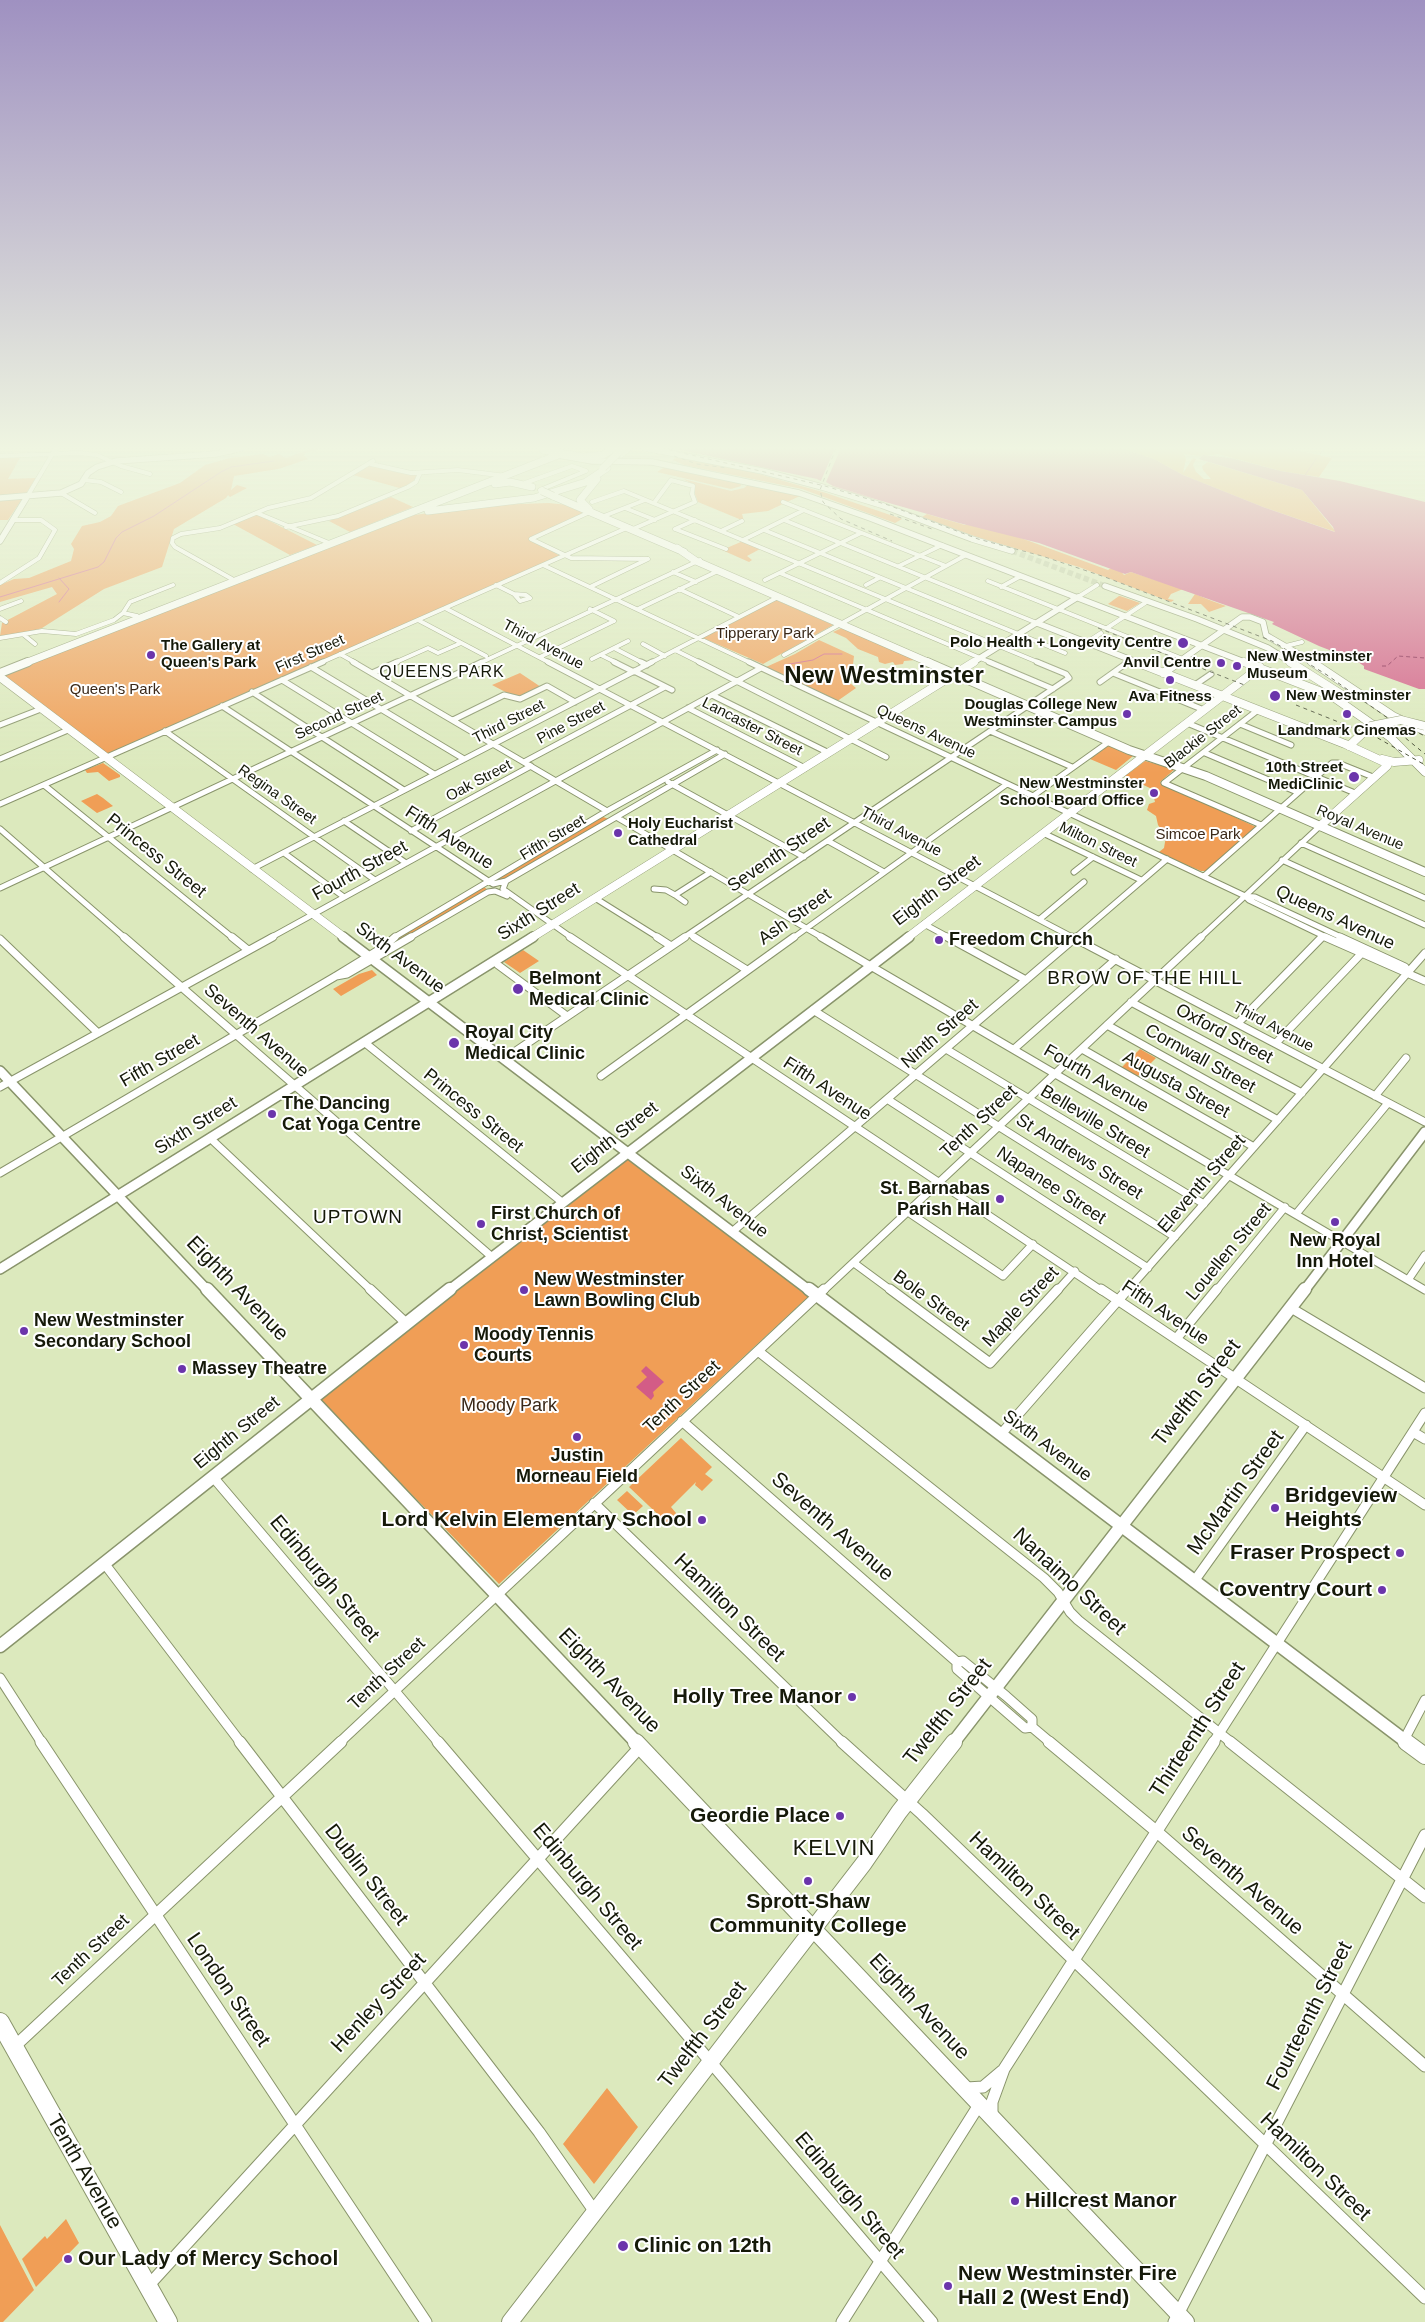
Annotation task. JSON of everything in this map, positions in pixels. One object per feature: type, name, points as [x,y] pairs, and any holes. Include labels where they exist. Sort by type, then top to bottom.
[{"type":"main road","points":[[0,673],[296,556]]},
{"type":"main road","name":"Royal Avenue","points":[[691,556],[718,571],[780,596]]},
{"type":"main road","name":"Royal Avenue","points":[[696,559],[1029,704],[1135,746],[1145,754]]},
{"type":"main road","points":[[196,596],[232,579],[270,567]]},
{"type":"main road","points":[[765,580],[763,584],[780,596]]},
{"type":"main road","points":[[99,634],[137,616],[186,600]]},
{"type":"main road","name":"Royal Avenue","points":[[1029,704],[1110,742],[1184,768],[1425,872]]},
{"type":"main road","name":"Tenth Avenue","points":[[0,2022],[168,2322]]},
{"type":"street","points":[[0,583],[40,556]]},
{"type":"street","points":[[192,556],[232,579]]},
{"type":"street","name":"First Street","points":[[0,804],[562,556]]},
{"type":"street","points":[[568,556],[571,558],[648,559],[590,587]]},
{"type":"street","points":[[783,556],[999,647]]},
{"type":"street","points":[[765,580],[813,556]]},
{"type":"street","points":[[828,556],[1065,653]]},
{"type":"street","points":[[874,556],[1196,686],[1351,744],[1357,750],[1386,762],[1424,761]]},
{"type":"street","points":[[899,566],[917,556]]},
{"type":"street","points":[[923,556],[946,566]]},
{"type":"street","points":[[784,655],[962,556]]},
{"type":"street","points":[[972,556],[1260,666],[1332,696],[1363,716]]},
{"type":"street","name":"Second Street","points":[[0,888],[696,559]]},
{"type":"street","name":"Queens Avenue","points":[[543,565],[1204,876],[1361,954],[1400,972],[1409,973],[1425,980]]},
{"type":"street","points":[[671,571],[696,582]]},
{"type":"street","points":[[638,610],[718,571]]},
{"type":"street","points":[[780,573],[1053,689]]},
{"type":"street","points":[[1001,586],[1022,576]]},
{"type":"street","points":[[866,585],[880,578]]},
{"type":"street","points":[[988,582],[1183,659]]},
{"type":"street","points":[[0,638],[42,631],[76,634],[114,620],[123,613],[130,602],[174,584]]},
{"type":"street","points":[[496,585],[514,594]]},
{"type":"street","name":"Sixth Street","points":[[0,1268],[1097,585]]},
{"type":"street","points":[[1105,586],[1268,648],[1319,679],[1360,708],[1404,742],[1424,761]]},
{"type":"street","points":[[679,589],[739,617]]},
{"type":"street","name":"Third Street","points":[[252,869],[780,596]]},
{"type":"street","points":[[0,609],[21,602]]},
{"type":"street","points":[[1107,628],[1145,603]]},
{"type":"street","name":"Third Avenue","points":[[445,608],[1425,1122]]},
{"type":"street","points":[[540,657],[614,621],[591,609]]},
{"type":"street","points":[[123,613],[137,616]]},
{"type":"street","points":[[1163,673],[1246,616],[1262,621],[1274,637],[1393,716],[1425,731]]},
{"type":"street","points":[[0,618],[6,622]]},
{"type":"street","points":[[418,620],[486,656]]},
{"type":"street","points":[[1087,642],[1101,633]]},
{"type":"street","points":[[24,635],[35,644]]},
{"type":"street","points":[[1274,637],[1302,642]]},
{"type":"street","points":[[592,659],[628,641]]},
{"type":"street","points":[[372,673],[428,648],[438,653],[461,643]]},
{"type":"street","name":"Second Street","points":[[408,695],[486,656],[516,644]]},
{"type":"street","points":[[643,644],[664,656]]},
{"type":"street","name":"Seventh Street","points":[[504,1059],[750,895],[1053,689],[1069,676],[999,647]]},
{"type":"street","points":[[614,648],[647,665]]},
{"type":"street","points":[[675,650],[852,738],[886,757]]},
{"type":"street","points":[[340,654],[608,811]]},
{"type":"street","points":[[601,655],[672,690]]},
{"type":"street","points":[[1100,682],[1131,660]]},
{"type":"street","name":"Eighth Street","points":[[0,1646],[406,1324],[627,1152],[1260,666]]},
{"type":"street","points":[[311,667],[464,759]]},
{"type":"street","name":"Fourth Street","points":[[0,1087],[761,668]]},
{"type":"street","points":[[1113,673],[1204,710]]},
{"type":"street","points":[[1196,686],[1211,674]]},
{"type":"street","name":"Sixth Avenue","points":[[0,677],[170,808],[1278,1642],[1425,1756]]},
{"type":"street","points":[[1290,679],[1329,692],[1360,708]]},
{"type":"street","points":[[1307,684],[1318,685],[1319,679]]},
{"type":"street","points":[[1319,679],[1329,692]]},
{"type":"street","points":[[282,680],[434,774]]},
{"type":"street","points":[[453,720],[504,695],[520,699],[547,686],[575,702]]},
{"type":"street","name":"Pine Street","points":[[524,762],[665,687]]},
{"type":"street","points":[[252,692],[404,790]]},
{"type":"street","points":[[712,695],[829,753]]},
{"type":"street","points":[[1350,704],[1414,760],[1425,772]]},
{"type":"street","name":"Fifth Avenue","points":[[222,706],[488,882],[495,884],[506,881]]},
{"type":"street","name":"Lancaster Street","points":[[688,708],[805,768]]},
{"type":"street","points":[[0,725],[41,709]]},
{"type":"street","name":"Blackie Street","points":[[1258,710],[1164,783],[1261,825]]},
{"type":"street","points":[[1351,744],[1371,726],[1398,720],[1408,720],[1425,726]]},
{"type":"street","points":[[1187,722],[1356,793]]},
{"type":"street","points":[[1240,724],[1291,745]]},
{"type":"street","points":[[0,759],[68,730]]},
{"type":"street","name":"Regina Street","points":[[165,731],[375,880]]},
{"type":"street","points":[[990,731],[1072,767]]},
{"type":"street","points":[[1033,796],[1110,742]]},
{"type":"street","name":"Fifth Street","points":[[0,1173],[336,976],[347,974],[370,958],[393,938],[608,811],[717,750]]},
{"type":"street","points":[[1205,753],[1297,792]]},
{"type":"street","name":"Fifth Street","points":[[506,881],[725,754]]},
{"type":"street","points":[[1204,876],[1333,762],[1374,775]]},
{"type":"street","name":"Tenth Street","points":[[14,2047],[682,1421],[819,1297],[1301,842],[1356,793],[1386,762]]},
{"type":"street","name":"Oak Street","points":[[411,831],[531,766]]},
{"type":"street","points":[[664,780],[804,857]]},
{"type":"street","name":"Ash Street","points":[[601,1076],[1007,784]]},
{"type":"street","name":"Princess Street","points":[[44,785],[248,950]]},
{"type":"street","name":"Fourth Avenue","points":[[608,811],[1425,1290]]},
{"type":"street","points":[[344,821],[406,863]]},
{"type":"street","name":"Seventh Avenue","points":[[0,829],[492,1257]]},
{"type":"street","name":"Milton Street","points":[[1043,833],[1141,880]]},
{"type":"street","points":[[828,841],[884,872]]},
{"type":"street","points":[[1301,842],[1425,898]]},
{"type":"street","points":[[284,853],[344,897]]},
{"type":"street","points":[[1074,872],[1093,857]]},
{"type":"street","name":"Ninth Street","points":[[732,1232],[1167,859]]},
{"type":"street","points":[[1282,860],[1425,925]]},
{"type":"street","points":[[674,895],[711,872]]},
{"type":"street","name":"Fifth Avenue","points":[[506,881],[503,889],[552,925],[1425,1505]]},
{"type":"street","points":[[1040,919],[1084,882]]},
{"type":"street","points":[[654,889],[666,890],[685,902]]},
{"type":"street","name":"Fifth Street","points":[[370,958],[488,892],[499,892],[516,900]]},
{"type":"street","name":"Queens Avenue","points":[[1245,896],[1255,897],[1405,967],[1409,973]]},
{"type":"street","points":[[595,898],[671,946]]},
{"type":"street","points":[[924,924],[1026,980]]},
{"type":"street","points":[[689,934],[747,970]]},
{"type":"street","points":[[1238,1023],[1323,936]]},
{"type":"street","points":[[0,939],[98,1033]]},
{"type":"street","name":"Eleventh Street","points":[[1001,1434],[1425,953]]},
{"type":"street","points":[[1276,1043],[1361,954]]},
{"type":"street","points":[[1014,1049],[1116,959]]},
{"type":"street","points":[[498,965],[567,1016]]},
{"type":"street","name":"Oxford Street","points":[[1131,1002],[1302,1093]]},
{"type":"street","name":"St Andrews Street","points":[[812,1010],[1175,1236]]},
{"type":"street","name":"Cornwall Street","points":[[1107,1025],[1278,1120]]},
{"type":"street","name":"Princess Street","points":[[364,1042],[563,1203]]},
{"type":"street","name":"Belleville Street","points":[[946,1049],[1204,1204]]},
{"type":"street","name":"Augusta Street","points":[[1082,1049],[1254,1147]]},
{"type":"street","points":[[1375,1096],[1406,1058]]},
{"type":"street","name":"Eighth Avenue","points":[[0,1071],[980,2104],[1179,2319]]},
{"type":"street","name":"Napanee Street","points":[[887,1099],[972,1152],[1148,1268]]},
{"type":"street","name":"Louellen Street","points":[[1296,1214],[1388,1103]]},
{"type":"street","name":"Twelfth Street","points":[[510,2322],[864,1863],[907,1802],[1291,1308],[1425,1132]]},
{"type":"street","points":[[210,1138],[406,1324]]},
{"type":"street","name":"Louellen Street","points":[[1176,1339],[1285,1208]]},
{"type":"street","points":[[908,1212],[1003,1276],[1034,1244]]},
{"type":"street","points":[[1408,1280],[1425,1256]]},
{"type":"street","name":"Bole Street","points":[[854,1263],[990,1363]]},
{"type":"street","name":"Maple Street","points":[[990,1363],[1075,1272]]},
{"type":"street","points":[[1291,1308],[1425,1388]]},
{"type":"street","name":"Nanaimo Street","points":[[758,1351],[1044,1578],[1078,1620],[1425,1897]]},
{"type":"street","name":"Thirteenth Street","points":[[995,2120],[991,2110],[992,2102],[1004,2069],[1425,1413]]},
{"type":"street","name":"Seventh Avenue","points":[[682,1421],[957,1662],[957,1669],[992,1693],[1025,1728],[1032,1726],[1156,1831],[1425,2066]]},
{"type":"street","name":"McMartin Street","points":[[1195,1580],[1306,1426]]},
{"type":"street","points":[[1413,1432],[1425,1439]]},
{"type":"street","name":"Edinburgh Street","points":[[213,1477],[932,2322]]},
{"type":"street","name":"Hamilton Street","points":[[594,1504],[754,1659],[1074,1960],[1425,2298]]},
{"type":"street","name":"Dublin Street","points":[[104,1563],[423,1983],[533,2124],[595,2212]]},
{"type":"street","name":"London Street","points":[[0,1678],[426,2322]]},
{"type":"street","points":[[1404,1740],[1425,1700]]},
{"type":"street","name":"Henley Street","points":[[148,2286],[640,1747]]},
{"type":"street","name":"Fourteenth Street","points":[[1179,2319],[1265,2145],[1425,1835]]},
{"type":"street","name":"Thirteenth Street","points":[[963,2087],[973,2089],[983,2087],[1004,2069]]},
{"type":"street","points":[[842,2322],[980,2104]]},
{"type":"green space","points":[[72,556],[165,556],[162,567],[104,589],[42,628],[19,635],[0,636],[2,623],[57,594],[52,587],[0,602],[0,585],[14,579],[29,578],[71,561]]},
{"type":"green space","name":"Queen's Park","points":[[307,556],[559,556],[109,754],[105,754],[4,676],[4,674]]},
{"type":"green space","points":[[736,556],[747,556],[752,560],[749,562]]},
{"type":"green space","points":[[1043,556],[1071,556],[1108,570],[1116,565],[1124,575],[1131,572],[1183,589],[1171,594],[1168,599],[1174,600],[1171,602],[1079,567]]},
{"type":"green space","points":[[1195,594],[1226,606],[1209,612],[1201,604],[1188,604]]},
{"type":"green space","points":[[1119,596],[1140,603],[1127,611],[1108,604]]},
{"type":"green space","name":"Tipperary Park","points":[[776,600],[833,625],[763,664],[703,638]]},
{"type":"green space","points":[[842,628],[915,660],[904,661],[903,664],[895,665],[893,662],[885,664],[879,662],[878,657],[858,649],[846,638],[833,632]]},
{"type":"green space","points":[[819,640],[854,656],[852,673],[845,679],[856,688],[836,702],[766,667],[795,654]]},
{"type":"green space","points":[[520,673],[541,687],[517,698],[492,685]]},
{"type":"green space","points":[[1109,745],[1133,756],[1116,770],[1090,759]]},
{"type":"green space","name":"Simcoe Park","points":[[1145,761],[1175,769],[1160,782],[1256,827],[1207,871],[1201,871],[1162,855],[1159,852],[1164,848],[1166,836],[1158,825],[1156,816],[1147,810],[1149,804],[1155,802],[1153,794],[1156,791],[1125,776]]},
{"type":"green space","points":[[103,763],[120,775],[120,777],[109,781],[98,772],[87,773],[85,770]]},
{"type":"green space","points":[[97,794],[113,806],[97,813],[81,801]]},
{"type":"green space","points":[[603,817],[609,819],[505,881],[498,882],[495,880]]},
{"type":"green space","points":[[484,887],[488,890],[378,955],[398,936]]},
{"type":"green space","points":[[523,950],[539,961],[520,973],[504,962]]},
{"type":"green space","points":[[372,970],[377,975],[341,996],[333,989],[359,974]]},
{"type":"green space","points":[[1140,1049],[1156,1058],[1137,1077],[1121,1068]]},
{"type":"green space","name":"Moody Park","points":[[627,1156],[810,1295],[499,1584],[319,1399]]},
{"type":"green space","points":[[681,1438],[712,1467],[705,1474],[713,1480],[702,1491],[695,1485],[696,1482],[671,1507],[676,1513],[667,1523],[629,1487]]},
{"type":"green space","points":[[627,1491],[643,1506],[633,1515],[617,1500]]},
{"type":"green space","points":[[607,2088],[638,2127],[594,2184],[563,2144]]},
{"type":"green space","points":[[66,2219],[79,2243],[36,2287],[22,2259],[45,2236],[47,2239]]},
{"type":"green space","points":[[0,2225],[34,2290],[3,2322],[0,2322]]},
{"type":"shaded area","points":[[1076,556],[1425,556],[1425,689],[1419,689],[1364,669],[1364,666],[1355,660],[1272,624],[1274,622],[1131,572],[1125,574]]},
{"type":"shaded area","points":[[646,1366],[664,1382],[653,1392],[654,1396],[651,1400],[636,1387],[647,1377],[641,1371]]},
{"type":"waterway","points":[[60,579],[98,567],[107,556]]},
{"type":"waterway","points":[[0,597],[60,579]]},
{"type":"waterway","points":[[59,602],[69,589],[60,579]]},
{"type":"waterway","points":[[784,665],[813,660],[824,654],[842,654]]},
{"type":"ferry route","points":[[1382,666],[1387,666],[1398,656],[1425,658]]},
{"type":"tunnel","points":[[1026,556],[1105,586]]},
{"type":"railway","points":[[1043,556],[1105,577],[1272,641],[1327,675],[1389,719],[1425,736]]},
{"type":"railway","points":[[1098,628],[1247,686]]},
{"type":"railway","points":[[1296,705],[1376,737],[1425,765]]},
{"type":"railway","points":[[1387,723],[1425,754]]},
{"type":"place","name":"Polo Health + Longevity Centre","points":[[1183,643]]},
{"type":"place","name":"The Gallery at Queen's Park","points":[[151,655]]},
{"type":"place","name":"Anvil Centre","points":[[1221,663]]},
{"type":"place","name":"New Westminster Museum","points":[[1237,666]]},
{"type":"place","name":"Ava Fitness","points":[[1170,680]]},
{"type":"place","name":"New Westminster","points":[[1275,696]]},
{"type":"place","name":"Douglas College New Westminster Campus","points":[[1127,714]]},
{"type":"place","name":"Landmark Cinemas","points":[[1347,714]]},
{"type":"place","name":"10th Street MediClinic","points":[[1354,777]]},
{"type":"place","name":"New Westminster School Board Office","points":[[1154,793]]},
{"type":"place","name":"Holy Eucharist Cathedral","points":[[618,833]]},
{"type":"place","name":"Freedom Church","points":[[939,940]]},
{"type":"place","name":"Belmont Medical Clinic","points":[[518,989]]},
{"type":"place","name":"Royal City Medical Clinic","points":[[454,1043]]},
{"type":"place","name":"The Dancing Cat Yoga Centre","points":[[272,1114]]},
{"type":"place","name":"St. Barnabas Parish Hall","points":[[1000,1199]]},
{"type":"place","name":"New Royal Inn Hotel","points":[[1335,1222]]},
{"type":"place","name":"First Church of Christ, Scientist","points":[[481,1224]]},
{"type":"place","name":"New Westminster Lawn Bowling Club","points":[[524,1290]]},
{"type":"place","name":"New Westminster Secondary School","points":[[24,1331]]},
{"type":"place","name":"Moody Tennis Courts","points":[[464,1345]]},
{"type":"place","name":"Massey Theatre","points":[[182,1369]]},
{"type":"place","name":"Justin Morneau Field","points":[[577,1437]]},
{"type":"place","name":"Bridgeview Heights","points":[[1275,1508]]},
{"type":"place","name":"Lord Kelvin Elementary School","points":[[702,1520]]},
{"type":"place","name":"Fraser Prospect","points":[[1400,1553]]},
{"type":"place","name":"Coventry Court","points":[[1382,1590]]},
{"type":"place","name":"Holly Tree Manor","points":[[852,1697]]},
{"type":"place","name":"Geordie Place","points":[[840,1816]]},
{"type":"place","name":"Sprott-Shaw Community College","points":[[808,1881]]},
{"type":"place","name":"Hillcrest Manor","points":[[1015,2201]]},
{"type":"place","name":"Clinic on 12th","points":[[623,2246]]},
{"type":"place","name":"Our Lady of Mercy School","points":[[68,2259]]},
{"type":"place","name":"New Westminster Fire Hall 2 (West End)","points":[[948,2286]]},
{"type":"district","name":"QUEENS PARK","points":[[442,673]]},
{"type":"district","name":"New Westminster","points":[[884,676]]},
{"type":"district","name":"BROW OF THE HILL","points":[[1145,979]]},
{"type":"district","name":"UPTOWN","points":[[358,1218]]},
{"type":"district","name":"KELVIN","points":[[834,1849]]}]
